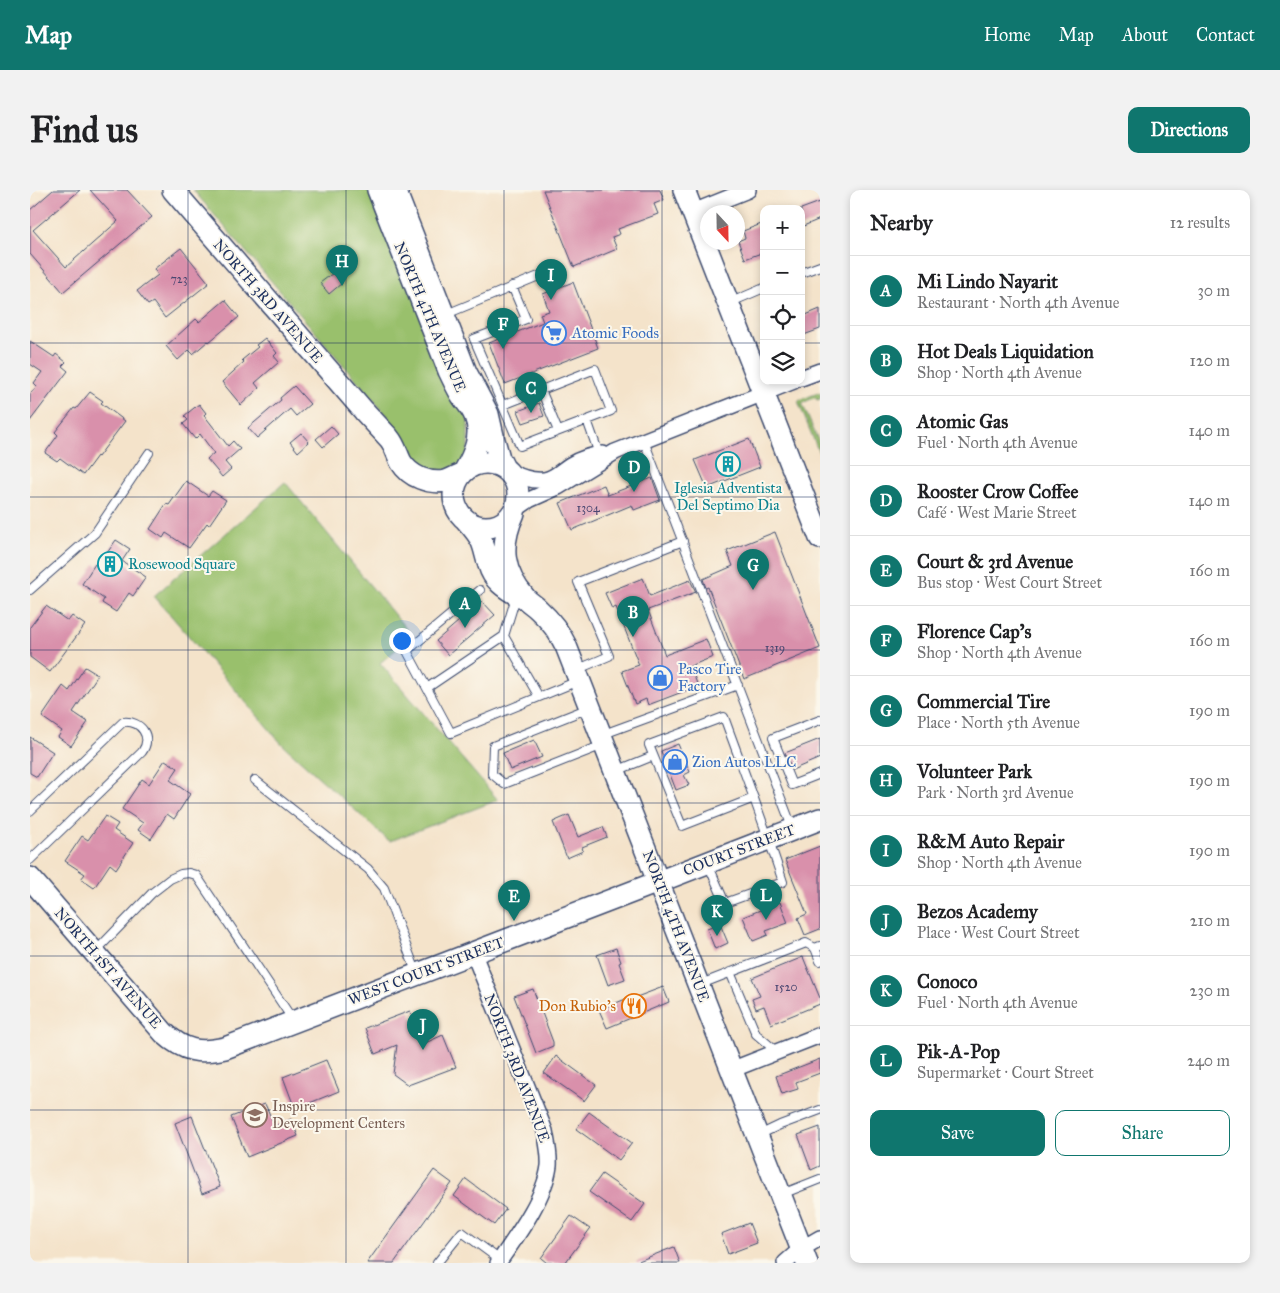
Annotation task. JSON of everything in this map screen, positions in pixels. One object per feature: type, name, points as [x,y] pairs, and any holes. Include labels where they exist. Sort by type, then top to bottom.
[{"type":"main road","name":"NORTH 3RD AVENUE","points":[[173,190],[393,442],[403,465],[411,474],[423,480],[435,482],[444,481],[462,473]]},
{"type":"main road","name":"NORTH 4TH AVENUE","points":[[378,190],[436,318],[488,414],[499,458],[507,470]]},
{"type":"main road","name":"NORTH 4TH AVENUE","points":[[395,190],[436,318],[454,382],[477,421],[478,437],[476,448],[462,473]]},
{"type":"main road","points":[[684,190],[820,538]]},
{"type":"main road","name":"NORTH 3RD AVENUE","points":[[364,411],[388,461],[400,478],[415,489],[439,498],[462,516]]},
{"type":"main road","points":[[479,463],[496,464],[507,470],[514,478],[518,488],[519,499],[515,511],[504,522],[496,526],[488,527],[471,524],[462,516],[454,496],[455,485],[462,473],[479,463]]},
{"type":"main road","name":"NORTH 4TH AVENUE","points":[[515,511],[504,546],[510,575],[522,597]]},
{"type":"main road","name":"NORTH 4TH AVENUE","points":[[462,516],[479,537],[494,577],[504,587],[522,597],[545,616],[566,646],[804,1256]]},
{"type":"main road","name":"COURT STREET","points":[[659,881],[820,819]]},
{"type":"main road","name":"NORTH 1ST AVENUE","points":[[30,878],[164,1033],[181,1046],[191,1050]]},
{"type":"main road","name":"WEST COURT STREET","points":[[191,1050],[213,1051],[225,1048],[659,881]]},
{"type":"street","points":[[693,212],[748,190]]},
{"type":"street","points":[[805,377],[820,371]]},
{"type":"street","points":[[515,511],[528,500],[558,487],[615,452],[784,385]]},
{"type":"street","points":[[507,470],[525,478],[540,481],[552,478],[572,464],[599,454],[615,452]]},
{"type":"street","name":"NORTH 3RD AVENUE","points":[[473,952],[544,1131],[548,1149],[549,1165],[544,1187],[534,1208],[499,1262]]},
{"type":"street","points":[[731,1070],[820,1035]]},
{"type":"street","points":[[784,1263],[804,1256],[820,1238]]},
{"type":"lane","points":[[805,272],[820,266]]},
{"type":"lane","points":[[436,318],[558,268]]},
{"type":"lane","points":[[503,405],[595,369],[611,410],[520,446],[474,339],[526,319],[512,286]]},
{"type":"lane","points":[[728,303],[760,290]]},
{"type":"lane","points":[[542,390],[558,432]]},
{"type":"lane","points":[[586,420],[599,454]]},
{"type":"lane","points":[[644,441],[793,829]]},
{"type":"lane","points":[[30,590],[94,534],[149,453]]},
{"type":"lane","points":[[480,590],[407,651],[451,733],[539,697],[609,656],[578,582],[683,541]]},
{"type":"lane","points":[[427,688],[504,636],[522,597]]},
{"type":"lane","points":[[504,636],[539,697]]},
{"type":"lane","points":[[590,708],[493,746],[492,774],[504,784],[603,740],[738,685]]},
{"type":"lane","points":[[707,862],[725,904],[783,882],[769,838],[724,717],[649,745],[682,826],[754,798]]},
{"type":"lane","points":[[820,720],[773,738],[792,785],[820,774]]},
{"type":"lane","points":[[30,811],[123,722],[136,724],[142,729],[145,734],[146,746],[142,752],[30,860]]},
{"type":"lane","points":[[615,771],[654,756]]},
{"type":"lane","points":[[255,780],[368,868],[384,888],[417,974]]},
{"type":"lane","points":[[94,953],[152,893],[170,879],[180,874],[189,873],[196,875],[294,1021]]},
{"type":"lane","points":[[698,985],[806,943],[817,947],[820,962]]},
{"type":"lane","points":[[730,972],[756,1034],[777,1052]]},
{"type":"lane","points":[[757,1136],[820,1110]]},
{"type":"lane","points":[[780,1195],[820,1179]]},
{"type":"lane","points":[[437,1263],[462,1232],[499,1262]]},
{"type":"green space","points":[[193,190],[372,190],[468,413],[468,457],[445,475],[415,470],[392,429],[388,417]]},
{"type":"green space","points":[[820,392],[820,399],[817,400],[816,397],[802,403],[820,445],[820,455],[798,401]]},
{"type":"green space","points":[[285,482],[412,636],[380,663],[498,800],[390,841],[388,840],[282,744],[154,596]]},
{"type":"building","points":[[53,190],[80,190],[33,230],[66,267],[118,221],[90,190],[127,190],[152,217],[63,292],[30,254],[30,210]]},
{"type":"building","points":[[543,190],[660,190],[664,200],[654,204],[658,214],[618,229],[620,234],[612,237],[617,249],[574,267]]},
{"type":"building","points":[[820,202],[820,219],[805,225],[805,208]]},
{"type":"building","points":[[760,225],[760,253],[745,259],[742,250],[745,250],[745,230]]},
{"type":"building","points":[[181,248],[209,283],[165,318],[153,302],[148,305],[137,291],[158,275],[154,269]]},
{"type":"building","points":[[333,273],[342,283],[329,294],[320,283]]},
{"type":"building","name":"Atomic Foods","points":[[573,282],[598,348],[505,384],[489,343],[543,322],[540,314],[549,311],[543,294]]},
{"type":"building","points":[[225,300],[239,317],[193,354],[189,350],[178,360],[166,346],[196,319],[199,322]]},
{"type":"building","points":[[820,309],[820,329],[805,335],[805,315]]},
{"type":"building","points":[[265,338],[277,353],[274,356],[279,362],[255,383],[259,388],[241,405],[222,382],[244,362],[242,360],[258,347],[256,345]]},
{"type":"building","points":[[30,341],[54,357],[56,354],[66,362],[62,366],[68,371],[30,421],[30,394],[37,386],[34,383],[42,372],[30,364]]},
{"type":"building","points":[[294,386],[310,404],[296,416],[290,409],[257,438],[248,428],[281,400],[280,398]]},
{"type":"building","points":[[90,392],[125,421],[83,475],[60,458],[57,461],[45,453],[58,435],[55,432],[74,408],[76,409]]},
{"type":"building","points":[[539,403],[544,416],[523,423],[518,411]]},
{"type":"building","points":[[199,404],[206,413],[204,415],[228,446],[233,441],[240,449],[225,462],[231,469],[222,477],[207,459],[214,453],[200,434],[195,439],[183,424],[188,420],[184,416]]},
{"type":"building","points":[[331,426],[338,434],[323,447],[316,439]]},
{"type":"building","points":[[301,433],[309,442],[298,452],[290,442]]},
{"type":"building","name":"Iglesia Adventista Del Septimo Dia","points":[[749,439],[760,467],[707,488],[695,460]]},
{"type":"building","points":[[652,478],[660,500],[634,510],[632,505],[572,530],[560,503],[604,485],[608,495]]},
{"type":"building","points":[[186,481],[208,496],[212,491],[226,500],[209,525],[207,523],[189,548],[166,533],[163,538],[150,529],[166,504],[169,505]]},
{"type":"building","points":[[775,532],[820,648],[744,679],[708,587],[706,588],[703,579],[733,566],[727,551]]},
{"type":"building","points":[[116,540],[130,549],[122,561],[146,577],[133,596],[129,593],[116,612],[102,603],[104,599],[82,584],[95,564],[98,566]]},
{"type":"building","points":[[643,578],[650,596],[690,580],[696,592],[648,610],[665,655],[706,639],[713,657],[690,666],[698,686],[648,705],[646,699],[635,704],[622,671],[639,665],[616,607],[612,609],[605,593]]},
{"type":"building","points":[[482,601],[495,615],[448,655],[436,641]]},
{"type":"building","points":[[46,606],[68,621],[72,616],[85,625],[50,672],[30,657],[30,627]]},
{"type":"building","points":[[85,667],[98,675],[73,712],[88,722],[71,746],[58,737],[62,731],[42,717],[63,686],[69,691]]},
{"type":"building","points":[[30,737],[53,752],[37,777],[30,773]]},
{"type":"building","points":[[820,739],[820,758],[792,770],[785,753]]},
{"type":"building","points":[[534,740],[542,757],[510,770],[503,753]]},
{"type":"building","name":"Zion Autos LLC","points":[[678,744],[690,772],[684,775],[689,785],[676,790],[661,751]]},
{"type":"building","points":[[165,760],[178,768],[170,780],[190,794],[174,819],[167,814],[151,839],[138,830],[143,823],[122,809],[142,779],[149,784]]},
{"type":"building","points":[[569,815],[578,837],[603,827],[607,837],[582,847],[583,851],[567,858],[553,822]]},
{"type":"building","points":[[105,816],[118,824],[114,830],[133,843],[116,869],[110,864],[94,888],[81,879],[85,874],[65,861],[82,836],[88,840]]},
{"type":"building","points":[[820,846],[820,929],[805,935],[798,918],[807,914],[785,860]]},
{"type":"building","points":[[780,902],[788,923],[766,931],[768,935],[753,941],[743,917]]},
{"type":"building","points":[[720,924],[728,943],[715,949],[707,929]]},
{"type":"building","points":[[616,948],[625,979],[608,985],[597,955]]},
{"type":"building","points":[[803,957],[820,998],[820,1004],[771,1024],[764,1006],[756,1009],[752,999],[760,996],[752,978]]},
{"type":"building","name":"Don Rubio's","points":[[663,987],[669,1002],[607,1028],[599,1010],[633,996],[634,998]]},
{"type":"building","points":[[533,989],[553,1042],[553,1046],[536,1053],[514,996]]},
{"type":"building","points":[[410,1011],[423,1044],[443,1035],[456,1067],[408,1085],[393,1074],[397,1045],[375,1054],[365,1028]]},
{"type":"building","points":[[556,1056],[596,1085],[584,1101],[544,1073]]},
{"type":"building","points":[[820,1059],[820,1073],[796,1082],[798,1089],[782,1094],[776,1076]]},
{"type":"building","points":[[326,1060],[339,1091],[295,1109],[283,1077]]},
{"type":"building","points":[[265,1104],[275,1126],[291,1119],[298,1136],[247,1157],[231,1117]]},
{"type":"building","points":[[589,1112],[632,1143],[619,1160],[576,1129]]},
{"type":"building","points":[[192,1116],[220,1187],[202,1194],[175,1123]]},
{"type":"building","points":[[820,1127],[820,1166],[811,1170],[798,1135]]},
{"type":"building","points":[[434,1170],[452,1183],[394,1263],[367,1263]]},
{"type":"building","points":[[602,1174],[645,1204],[632,1222],[589,1192]]},
{"type":"building","points":[[466,1179],[506,1209],[494,1225],[454,1196]]},
{"type":"building","points":[[571,1216],[590,1229],[565,1263],[547,1263],[541,1258]]},
{"type":"building","points":[[749,1223],[757,1243],[728,1254],[721,1234]]},
{"type":"building","points":[[674,1247],[680,1263],[636,1263],[636,1262]]},
{"type":"place","name":"Volunteer Park","points":[[342,286]]},
{"type":"place","name":"R&M Auto Repair","points":[[551,300]]},
{"type":"place","name":"Atomic Foods","points":[[554,333]]},
{"type":"place","name":"Florence Cap's","points":[[503,349]]},
{"type":"place","name":"Atomic Gas","points":[[531,413]]},
{"type":"place","name":"Iglesia Adventista Del Septimo Dia","points":[[728,464]]},
{"type":"place","name":"Rooster Crow Coffee","points":[[634,492]]},
{"type":"place","name":"Rosewood Square","points":[[110,564]]},
{"type":"place","name":"Commercial Tire","points":[[753,590]]},
{"type":"place","name":"Mi Lindo Nayarit","points":[[465,628]]},
{"type":"place","name":"Hot Deals Liquidation","points":[[633,637]]},
{"type":"place","name":"Pasco Tire Factory","points":[[660,678]]},
{"type":"place","name":"Zion Autos LLC","points":[[675,762]]},
{"type":"place","name":"Pik-A-Pop","points":[[766,920]]},
{"type":"place","name":"Court & 3rd Avenue","points":[[514,921]]},
{"type":"place","name":"Conoco","points":[[717,936]]},
{"type":"place","name":"Don Rubio's","points":[[634,1006]]},
{"type":"place","name":"Bezos Academy","points":[[423,1050]]},
{"type":"place","name":"Inspire Development Centers","points":[[255,1115]]}]
